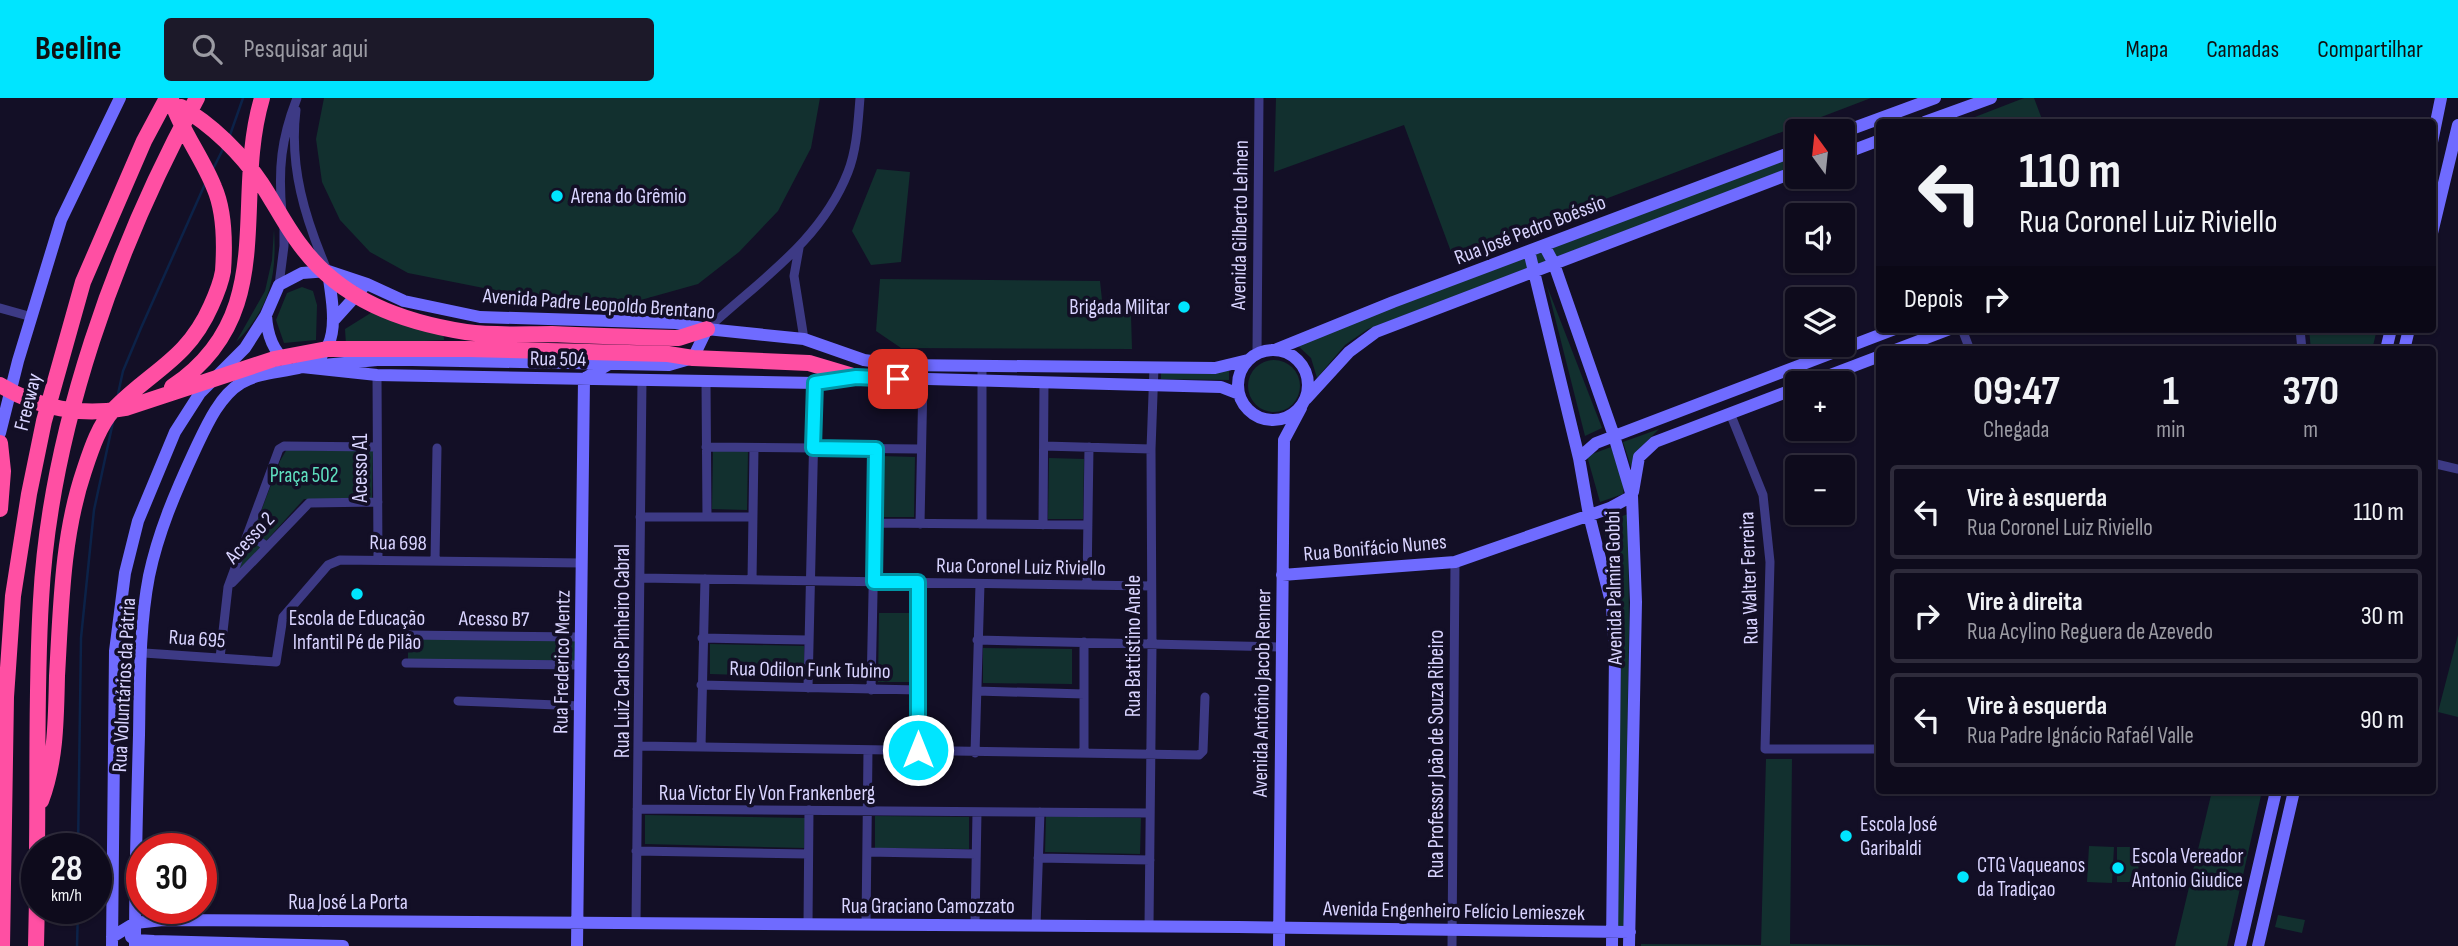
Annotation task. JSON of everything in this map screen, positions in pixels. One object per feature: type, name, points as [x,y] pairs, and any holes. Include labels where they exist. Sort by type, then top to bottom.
[{"type":"highway","points":[[37,833],[41,598],[52,499],[86,362],[134,225],[167,152],[197,98]]},
{"type":"highway","points":[[154,399],[194,371],[222,338],[233,318],[246,265],[250,164],[262,98]]},
{"type":"highway","points":[[38,810],[50,778],[61,598],[74,508],[83,472],[102,426],[112,411],[176,358],[192,339],[205,320],[222,274],[224,240],[215,188],[168,99]]},
{"type":"highway","points":[[168,99],[198,118],[242,158],[260,181],[300,246],[319,269],[339,286],[372,306],[468,332],[680,338],[707,329]]},
{"type":"highway","name":"Freeway","points":[[2,946],[6,697],[13,596],[29,494],[44,421],[83,282],[144,141],[168,99]]},
{"type":"highway","points":[[0,386],[32,401],[59,409],[111,411],[262,362],[327,349],[668,354],[693,358],[809,363],[856,377]]},
{"type":"highway","points":[[0,443],[3,471],[0,509]]},
{"type":"highway","points":[[36,924],[36,946]]},
{"type":"main road","points":[[0,433],[61,220],[120,98]]},
{"type":"main road","points":[[1885,119],[1935,98]]},
{"type":"main road","points":[[1934,119],[1991,98]]},
{"type":"main road","points":[[2435,119],[2441,98]]},
{"type":"main road","points":[[2436,124],[2447,121],[2458,125],[2436,205]]},
{"type":"main road","points":[[1855,128],[1876,122]]},
{"type":"main road","points":[[1855,149],[1876,142]]},
{"type":"main road","name":"Rua José Pedro Boéssio","points":[[1277,349],[1785,155]]},
{"type":"main road","name":"Rua José Pedro Boéssio","points":[[1303,403],[1349,352],[1377,331],[1785,176]]},
{"type":"main road","name":"Avenida Palmira Gobbi","points":[[1544,245],[1614,436],[1632,496],[1636,602],[1629,946]]},
{"type":"main road","name":"Avenida Palmira Gobbi","points":[[1529,251],[1612,606],[1615,652],[1612,946]]},
{"type":"main road","points":[[279,285],[302,273],[328,271]]},
{"type":"main road","name":"Avenida Padre Leopoldo Brentano","points":[[328,271],[367,284],[404,301],[481,317],[676,323],[707,329],[804,339],[923,379],[1221,387],[1238,394]]},
{"type":"main road","name":"Rua Voluntários da Pátria","points":[[137,833],[141,653],[149,578],[162,528],[199,441],[223,400],[239,384],[258,375],[302,367],[325,353],[330,343],[334,320],[328,271]]},
{"type":"main road","points":[[334,320],[367,284]]},
{"type":"main road","name":"Rua Voluntários da Pátria","points":[[114,934],[115,651],[125,573],[138,521],[175,432],[200,393],[245,348],[266,315],[279,285]]},
{"type":"main road","points":[[266,315],[267,327],[278,355],[288,363],[302,367],[377,360],[669,365],[693,358],[707,329]]},
{"type":"main road","points":[[1579,458],[1596,443],[1884,333]]},
{"type":"main road","points":[[1905,346],[1940,333]]},
{"type":"main road","points":[[1277,349],[1297,358],[1308,377],[1303,403],[1283,419],[1271,420],[1248,410],[1238,394],[1238,378],[1252,356],[1277,349]]},
{"type":"main road","name":"Avenida Padre Leopoldo Brentano","points":[[815,383],[899,372],[982,367],[1215,368],[1252,356]]},
{"type":"main road","points":[[1841,371],[1876,358]]},
{"type":"main road","points":[[584,379],[609,364]]},
{"type":"main road","name":"Rua 504","points":[[302,367],[377,375],[815,383]]},
{"type":"main road","points":[[1117,384],[1118,368]]},
{"type":"main road","name":"Rua Frederico Mentz","points":[[577,946],[584,379]]},
{"type":"main road","points":[[1632,496],[1639,457],[1655,442],[1785,392]]},
{"type":"main road","name":"Avenida Antônio Jacob Renner","points":[[1279,946],[1284,440],[1303,403]]},
{"type":"main road","points":[[1271,420],[1284,440]]},
{"type":"main road","name":"Rua Bonifácio Nunes","points":[[1282,575],[1455,562],[1610,508],[1632,496]]},
{"type":"main road","points":[[2240,946],[2275,794]]},
{"type":"main road","points":[[2258,946],[2293,794]]},
{"type":"main road","name":"Rua José La Porta","points":[[217,920],[577,922]]},
{"type":"main road","name":"Rua Graciano Camozzato","points":[[577,922],[1279,928]]},
{"type":"main road","name":"Rua José La Porta","points":[[114,934],[133,924]]},
{"type":"main road","name":"Rua Voluntários da Pátria","points":[[135,924],[135,943]]},
{"type":"main road","name":"Avenida Engenheiro Felício Lemieszek","points":[[1279,928],[1630,932]]},
{"type":"main road","name":"Rua José La Porta","points":[[114,934],[135,943],[154,944],[343,946]]},
{"type":"street","name":"Rua Voluntários da Pátria","points":[[297,98],[294,139],[298,186],[308,223],[328,271]]},
{"type":"street","name":"Rua Voluntários da Pátria","points":[[279,285],[284,246],[279,172],[281,150],[287,122],[297,98]]},
{"type":"street","points":[[707,329],[799,248],[827,215],[849,170],[858,128],[860,98]]},
{"type":"street","name":"Avenida Gilberto Lehnen","points":[[1252,356],[1259,98]]},
{"type":"street","points":[[799,248],[794,276],[804,339]]},
{"type":"street","points":[[0,308],[32,317]]},
{"type":"street","points":[[982,367],[982,524]]},
{"type":"street","name":"Rua Battistino Anele","points":[[1149,926],[1151,449],[1154,367]]},
{"type":"street","name":"Acesso A1","points":[[377,375],[378,560]]},
{"type":"street","points":[[920,524],[923,379]]},
{"type":"street","name":"Rua Luiz Carlos Pinheiro Cabral","points":[[636,923],[642,380]]},
{"type":"street","points":[[706,381],[707,517]]},
{"type":"street","points":[[1043,525],[1044,382]]},
{"type":"street","points":[[808,688],[815,383]]},
{"type":"street","name":"Rua Walter Ferreira","points":[[1730,413],[1763,495],[1766,522],[1770,575],[1765,749],[1876,749]]},
{"type":"street","points":[[220,658],[228,587],[281,446],[377,447]]},
{"type":"street","points":[[1044,446],[1151,449]]},
{"type":"street","points":[[706,447],[920,449]]},
{"type":"street","points":[[1087,585],[1089,447]]},
{"type":"street","points":[[435,561],[437,448]]},
{"type":"street","points":[[752,580],[754,448]]},
{"type":"street","points":[[871,690],[876,449]]},
{"type":"street","points":[[2436,464],[2458,469]]},
{"type":"street","name":"Acesso 2","points":[[228,587],[309,503],[377,502]]},
{"type":"street","points":[[640,516],[753,517]]},
{"type":"street","points":[[875,523],[1088,525]]},
{"type":"street","points":[[249,534],[266,546]]},
{"type":"street","name":"Rua 698","points":[[276,662],[283,617],[328,565],[340,560],[582,563]]},
{"type":"street","name":"Rua Professor João de Souza Ribeiro","points":[[1452,946],[1455,562]]},
{"type":"street","name":"Rua Coronel Luiz Riviello","points":[[640,578],[1151,586]]},
{"type":"street","points":[[701,747],[705,579]]},
{"type":"street","points":[[918,582],[918,750]]},
{"type":"street","points":[[975,753],[980,583]]},
{"type":"street","name":"Acesso B7","points":[[406,635],[582,637]]},
{"type":"street","points":[[702,638],[808,640]]},
{"type":"street","points":[[977,640],[1280,647]]},
{"type":"street","points":[[1084,642],[1084,753]]},
{"type":"street","name":"Rua 695","points":[[115,651],[276,662]]},
{"type":"street","points":[[406,663],[581,665]]},
{"type":"street","name":"Rua Odilon Funk Tubino","points":[[701,685],[918,690]]},
{"type":"street","points":[[976,691],[1084,694]]},
{"type":"street","points":[[639,746],[1199,755],[1202,753],[1205,697]]},
{"type":"street","points":[[458,701],[581,706]]},
{"type":"street","points":[[866,924],[868,750]]},
{"type":"street","name":"Rua Victor Ely Von Frankenberg","points":[[637,809],[1149,813]]},
{"type":"street","points":[[808,924],[809,810]]},
{"type":"street","points":[[975,925],[977,812]]},
{"type":"street","points":[[1036,926],[1040,812]]},
{"type":"street","points":[[636,851],[808,854]]},
{"type":"street","points":[[867,852],[976,855]]},
{"type":"street","points":[[1038,858],[1150,860]]},
{"type":"green space","name":"Arena do Grêmio","points":[[324,98],[820,98],[811,148],[778,211],[739,252],[698,284],[630,303],[514,294],[408,273],[370,252],[340,220],[322,182],[316,139]]},
{"type":"green space","points":[[1276,98],[1871,98],[1816,119],[1785,119],[1785,131],[1453,257],[1404,125],[1274,172]]},
{"type":"green space","points":[[2024,98],[2034,98],[2042,119],[1970,119]]},
{"type":"green space","points":[[1785,158],[1785,170],[1368,329],[1345,345],[1317,378],[1311,358],[1296,344]]},
{"type":"green space","points":[[877,169],[910,172],[901,262],[871,265],[852,231]]},
{"type":"green space","points":[[274,229],[274,262],[269,290],[257,317],[236,342],[265,291],[272,260]]},
{"type":"green space","points":[[880,279],[1100,281],[1102,300],[1111,309],[1131,315],[1132,349],[901,348],[876,331]]},
{"type":"green space","points":[[1547,286],[1602,428],[1585,436]]},
{"type":"green space","points":[[302,287],[313,291],[317,305],[316,340],[284,343],[276,320],[287,293]]},
{"type":"green space","points":[[374,311],[443,327],[444,340],[346,345],[345,329]]},
{"type":"green space","points":[[2309,333],[2376,333],[2373,346],[2311,346]]},
{"type":"green space","points":[[1274,360],[1284,362],[1292,368],[1298,376],[1298,396],[1292,404],[1284,410],[1274,412],[1264,410],[1256,404],[1250,396],[1248,386],[1250,376],[1256,368],[1264,362]]},
{"type":"green space","points":[[1161,370],[1229,371],[1229,380],[1161,379]]},
{"type":"green space","points":[[1659,429],[1637,451],[1631,467],[1623,442]]},
{"type":"green space","points":[[1611,447],[1624,485],[1623,494],[1600,502],[1587,456]]},
{"type":"green space","name":"Praça 502","points":[[287,449],[373,451],[372,499],[304,499],[238,572],[280,461]]},
{"type":"green space","points":[[713,450],[748,451],[747,510],[712,509]]},
{"type":"green space","points":[[881,456],[915,457],[914,517],[880,517]]},
{"type":"green space","points":[[1049,458],[1084,459],[1083,519],[1048,519]]},
{"type":"green space","points":[[1628,514],[1629,629],[1624,926],[1617,926],[1621,649],[1619,604],[1603,523]]},
{"type":"green space","points":[[879,613],[914,613],[913,682],[878,682]]},
{"type":"green space","points":[[2458,635],[2458,717],[2438,712]]},
{"type":"green space","points":[[408,638],[577,639],[577,662],[408,662]]},
{"type":"green space","points":[[710,644],[804,646],[804,677],[710,674]]},
{"type":"green space","points":[[983,648],[1072,649],[1072,684],[983,683]]},
{"type":"green space","points":[[1766,759],[1792,759],[1790,944],[1943,946],[1641,946],[1761,945]]},
{"type":"green space","points":[[2211,794],[2261,794],[2227,946],[2175,946]]},
{"type":"green space","points":[[645,815],[805,818],[804,848],[645,844]]},
{"type":"green space","points":[[875,816],[969,817],[969,849],[875,848]]},
{"type":"green space","points":[[1046,816],[1141,818],[1140,854],[1045,852]]},
{"type":"green space","points":[[2089,846],[2114,847],[2112,883],[2087,882]]},
{"type":"green space","points":[[2117,847],[2139,847],[2138,882],[2117,882]]},
{"type":"green space","points":[[2278,915],[2305,920],[2302,933],[2275,927]]},
{"type":"waterway","points":[[230,135],[243,98]]},
{"type":"waterway","points":[[213,169],[224,147]]},
{"type":"waterway","points":[[118,394],[123,371],[205,184]]},
{"type":"waterway","points":[[78,833],[81,638],[94,510],[113,422]]},
{"type":"waterway","points":[[77,946],[78,924]]},
{"type":"place","name":"Arena do Grêmio","points":[[557,196]]},
{"type":"place","name":"Brigada Militar","points":[[1184,307]]},
{"type":"place","name":"Escola de Educação Infantil Pé de Pilão","points":[[357,594]]},
{"type":"place","name":"Escola José Garibaldi","points":[[1846,836]]},
{"type":"place","name":"Escola Vereador Antonio Giudice","points":[[2118,868]]},
{"type":"place","name":"CTG Vaqueanos da Tradiçao","points":[[1963,877]]},
{"type":"route","points":[[898,379],[856,377],[815,383],[813,448],[876,449],[874,582],[918,582],[918,750]]}]
